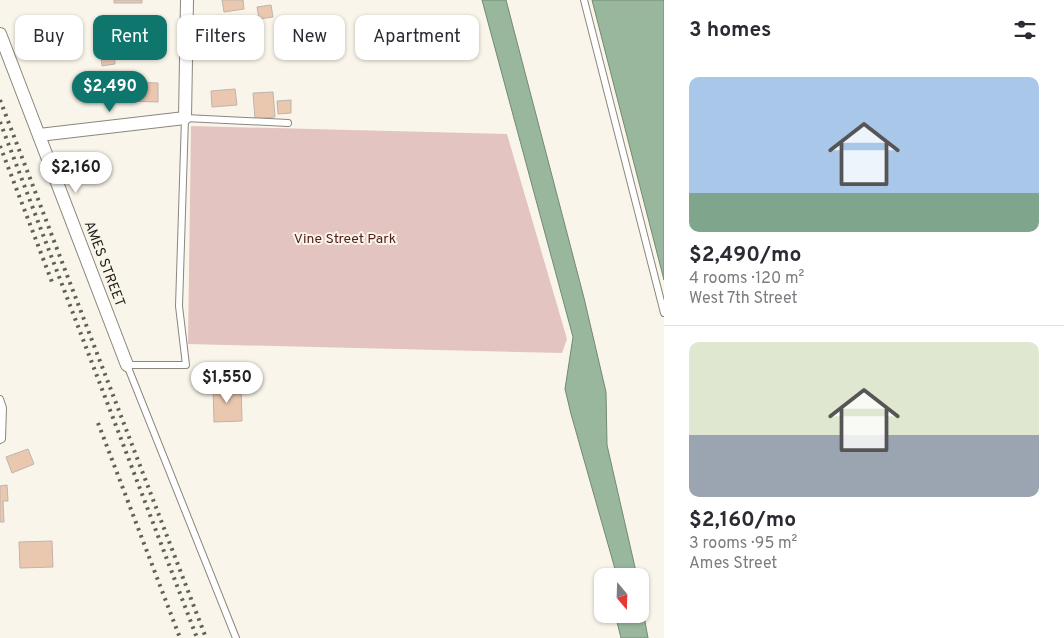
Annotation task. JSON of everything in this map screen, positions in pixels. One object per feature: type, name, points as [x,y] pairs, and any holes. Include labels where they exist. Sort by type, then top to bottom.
[{"type":"street","points":[[39,135],[185,118],[187,0]]},
{"type":"street","name":"AMES STREET","points":[[0,34],[127,365]]},
{"type":"lane","points":[[584,0],[664,313]]},
{"type":"lane","points":[[236,638],[127,365],[186,365],[179,306],[185,118],[288,123]]},
{"type":"lane","points":[[0,399],[3,408],[2,439],[0,440]]},
{"type":"green space","name":"Vine Street Park","points":[[191,126],[507,134],[567,339],[562,353],[188,344]]},
{"type":"shaded area","points":[[482,0],[506,0],[584,298],[606,392],[607,445],[635,568],[615,568],[571,414],[565,389],[573,337]]},
{"type":"shaded area","points":[[592,0],[664,0],[664,280]]},
{"type":"shaded area","points":[[617,623],[645,623],[648,638],[621,638]]},
{"type":"building","points":[[114,0],[142,0],[142,3],[114,3]]},
{"type":"building","points":[[222,0],[243,0],[244,9],[224,12]]},
{"type":"building","points":[[271,5],[273,17],[264,18],[264,15],[258,15],[257,7]]},
{"type":"building","points":[[101,60],[115,60],[115,64],[102,66]]},
{"type":"building","points":[[127,82],[158,83],[158,102],[126,101]]},
{"type":"building","points":[[235,89],[237,105],[212,107],[211,91]]},
{"type":"building","points":[[273,92],[275,117],[255,119],[253,93]]},
{"type":"building","points":[[291,100],[291,113],[278,114],[277,101]]},
{"type":"building","points":[[241,386],[242,421],[214,422],[213,387]]},
{"type":"building","points":[[28,449],[34,464],[12,473],[6,457]]},
{"type":"building","points":[[7,485],[8,501],[3,501],[4,522],[0,522],[0,486]]},
{"type":"building","points":[[52,541],[53,567],[20,568],[19,542]]},
{"type":"railway","points":[[0,100],[206,638]]},
{"type":"railway","points":[[0,122],[197,638]]},
{"type":"railway","points":[[0,146],[52,282]]},
{"type":"railway","points":[[98,423],[180,638]]}]
